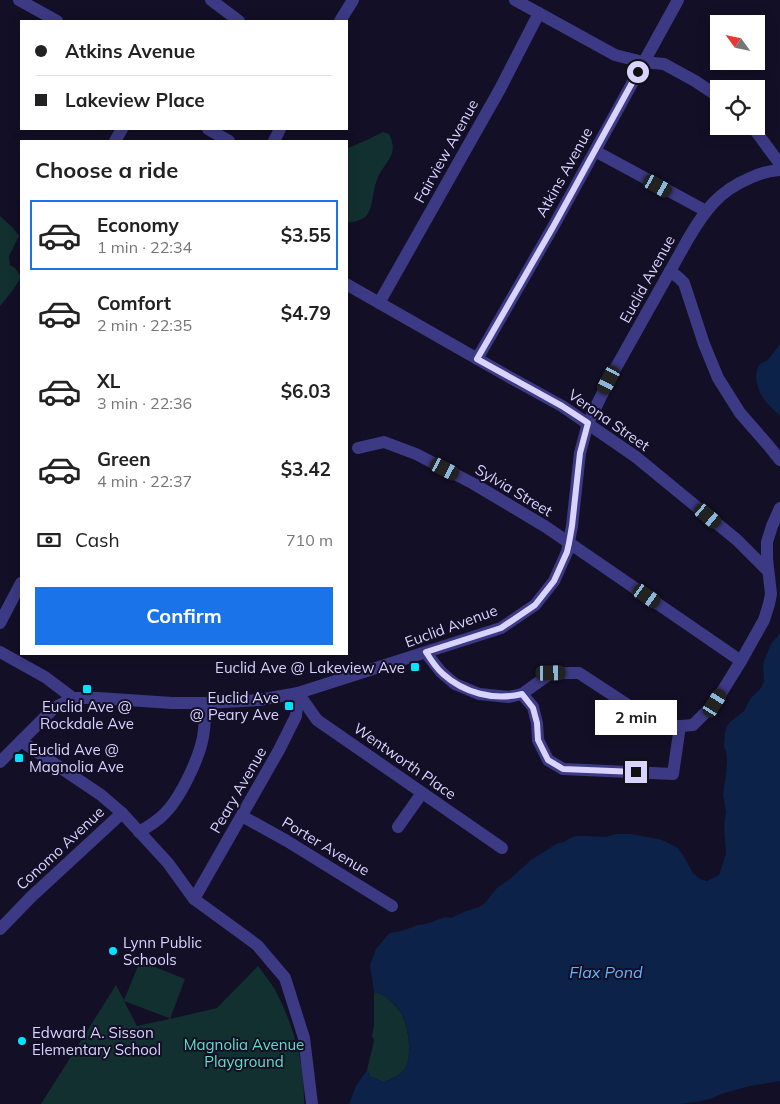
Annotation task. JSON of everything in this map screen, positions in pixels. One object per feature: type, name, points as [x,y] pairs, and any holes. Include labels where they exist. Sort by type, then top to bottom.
[{"type":"street","points":[[18,0],[55,20]]},
{"type":"street","points":[[211,0],[238,20]]},
{"type":"street","points":[[341,20],[354,0]]},
{"type":"street","points":[[516,0],[615,56],[664,64],[710,91]]},
{"type":"street","name":"Atkins Avenue","points":[[477,359],[553,227],[678,0]]},
{"type":"street","name":"Fairview Avenue","points":[[379,303],[500,89],[539,13]]},
{"type":"street","points":[[210,130],[227,140]]},
{"type":"street","points":[[759,135],[780,164]]},
{"type":"street","points":[[595,151],[706,211]]},
{"type":"street","name":"Euclid Avenue","points":[[73,698],[98,698],[172,704],[259,700],[298,693],[501,628],[535,605],[554,581],[567,552],[572,526],[580,453],[588,423],[609,380],[670,271],[699,221],[721,194],[735,184],[763,172],[780,170]]},
{"type":"street","points":[[670,271],[684,283],[704,344],[718,378],[740,413],[780,460]]},
{"type":"street","name":"Verona Street","points":[[348,285],[562,406],[588,423],[636,457],[737,540],[768,571]]},
{"type":"street","name":"Sylvia Street","points":[[358,448],[384,442],[416,454],[474,484],[546,527],[741,661]]},
{"type":"street","points":[[426,652],[441,672],[455,684],[480,694],[509,697],[522,694],[551,673],[579,673],[637,712],[668,727],[693,725],[715,703],[764,620],[770,594],[768,537],[780,508]]},
{"type":"street","points":[[737,540],[751,542],[768,537]]},
{"type":"street","points":[[0,623],[20,585]]},
{"type":"street","points":[[0,652],[45,677],[73,698],[54,708],[0,762]]},
{"type":"street","name":"Wentworth Place","points":[[298,693],[317,720],[502,848]]},
{"type":"street","name":"Peary Avenue","points":[[194,899],[279,750],[296,716],[298,693]]},
{"type":"street","points":[[522,694],[533,708],[537,723],[538,740],[548,760],[563,769],[674,774],[680,726]]},
{"type":"street","points":[[140,832],[163,816],[176,799],[196,762],[204,730],[205,703]]},
{"type":"street","points":[[21,741],[101,795],[122,813],[168,864],[194,899],[257,945],[286,978],[304,1038],[312,1104]]},
{"type":"street","points":[[398,827],[422,793]]},
{"type":"street","name":"Conomo Avenue","points":[[0,929],[31,897],[122,813]]},
{"type":"street","name":"Porter Avenue","points":[[242,816],[287,841],[392,906]]},
{"type":"green space","points":[[383,132],[389,134],[393,150],[378,176],[368,213],[363,218],[348,222],[348,148]]},
{"type":"green space","points":[[0,216],[19,236],[9,256],[10,265],[15,268],[20,279],[0,306]]},
{"type":"green space","name":"Magnolia Avenue Playground","points":[[140,961],[185,979],[170,1019],[217,1008],[258,966],[281,1001],[292,1030],[300,1059],[304,1104],[41,1104],[116,985],[124,1000]],"holes":[[[124,1001],[169,1018],[137,1026]]]},
{"type":"green space","points":[[374,992],[387,998],[399,1011],[404,1019],[409,1040],[409,1055],[406,1067],[399,1074],[384,1082],[371,1077],[367,1070],[374,1040],[372,1036]]},
{"type":"water","points":[[780,344],[780,416],[763,398],[756,375],[760,364],[768,360]]},
{"type":"water","name":"Flax Pond","points":[[780,633],[780,1081],[750,1086],[697,1102],[679,1104],[349,1104],[356,1086],[367,1070],[371,1077],[384,1082],[402,1072],[408,1061],[409,1040],[404,1018],[390,1000],[374,992],[370,965],[376,949],[390,933],[445,917],[451,918],[479,907],[484,904],[497,888],[531,860],[558,843],[576,836],[606,837],[616,834],[632,834],[662,840],[678,848],[693,873],[700,879],[707,881],[719,875],[726,852],[724,826],[726,812],[723,795],[727,761],[724,747],[725,733],[730,722],[744,711],[750,699],[761,688],[764,681],[763,664],[771,644]]},
{"type":"place","name":"Euclid Ave @ Lakeview Ave","points":[[415,667]]},
{"type":"place","name":"Euclid Ave @ Rockdale Ave","points":[[87,689]]},
{"type":"place","name":"Euclid Ave @ Peary Ave","points":[[289,706]]},
{"type":"place","name":"Euclid Ave @ Magnolia Ave","points":[[19,758]]},
{"type":"place","name":"Lynn Public Schools","points":[[113,951]]},
{"type":"place","name":"Edward A. Sisson Elementary School","points":[[22,1041]]},
{"type":"route","points":[[636,772],[563,769],[548,760],[538,740],[537,723],[533,708],[522,694],[509,697],[480,694],[455,684],[441,672],[426,652],[501,628],[535,605],[554,581],[567,552],[572,526],[581,444],[588,423],[562,406],[477,359],[553,227],[638,72]]}]
